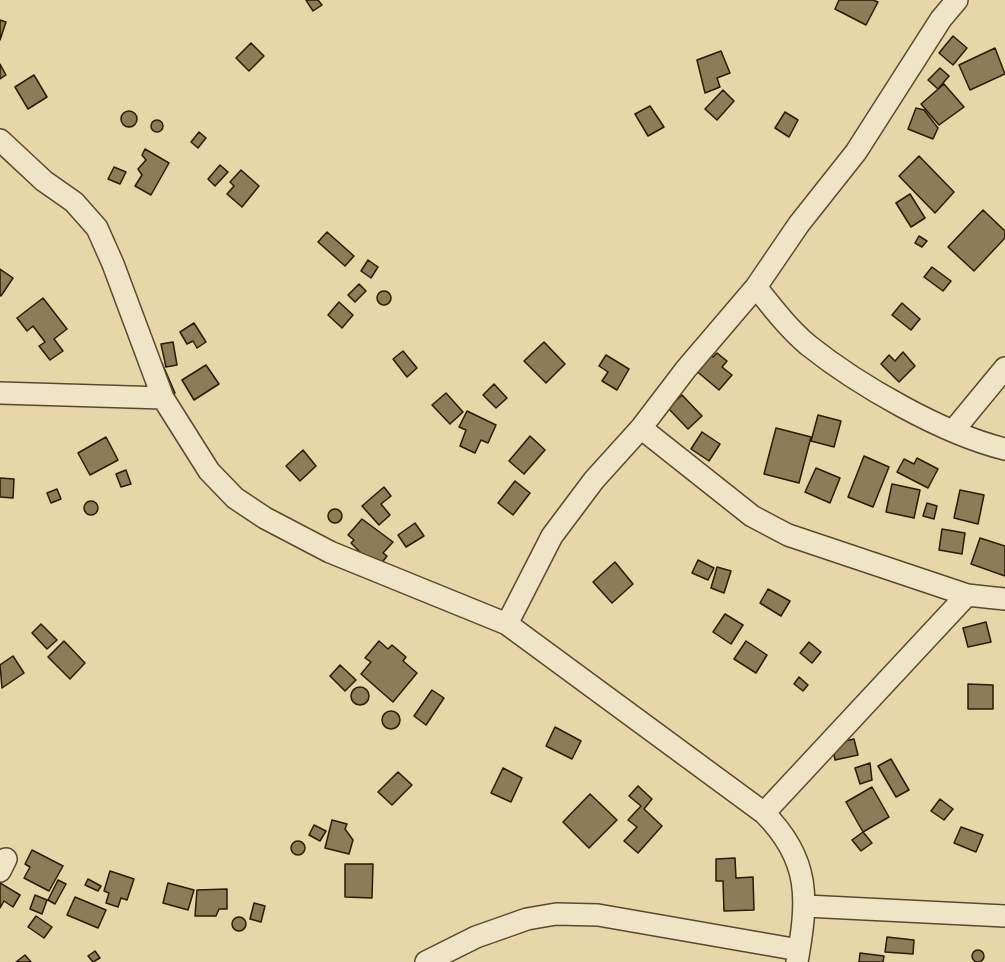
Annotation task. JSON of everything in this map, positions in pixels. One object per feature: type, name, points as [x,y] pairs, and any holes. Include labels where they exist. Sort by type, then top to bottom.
[{"type":"street","points":[[507,624],[552,536],[594,480],[641,428],[686,369],[756,287],[799,224],[856,152],[941,19],[957,0]]},
{"type":"street","points":[[0,140],[44,180],[75,202],[97,228],[113,264],[163,398],[209,471],[235,498],[265,518],[330,552],[507,624],[764,813],[784,833],[798,862],[806,906],[798,956],[598,915],[556,914],[527,919],[476,937],[426,962]]},
{"type":"street","points":[[756,287],[807,344],[920,416],[953,431],[1005,449]]},
{"type":"street","points":[[953,431],[1005,368]]},
{"type":"street","points":[[0,393],[163,398]]},
{"type":"street","points":[[641,428],[752,516],[788,535],[967,595],[1005,600]]},
{"type":"street","points":[[764,813],[967,595]]},
{"type":"street","points":[[806,906],[1005,916]]},
{"type":"building","points":[[306,0],[318,0],[322,5],[313,11]]},
{"type":"building","points":[[839,0],[878,2],[866,25],[835,9]]},
{"type":"building","points":[[0,20],[6,22],[0,40]]},
{"type":"building","points":[[953,36],[967,48],[953,65],[939,53]]},
{"type":"building","points":[[251,43],[264,56],[249,71],[236,58]]},
{"type":"building","points":[[995,48],[1005,74],[970,90],[959,65]]},
{"type":"building","points":[[721,51],[730,73],[717,78],[720,87],[705,93],[697,60]]},
{"type":"building","points":[[0,64],[6,75],[0,79]]},
{"type":"building","points":[[940,68],[949,76],[938,89],[928,80]]},
{"type":"building","points":[[34,75],[47,97],[28,109],[15,87]]},
{"type":"building","points":[[944,84],[964,107],[939,125],[921,104]]},
{"type":"building","points":[[723,90],[734,101],[717,120],[705,109]]},
{"type":"building","points":[[650,106],[664,127],[648,136],[635,114]]},
{"type":"building","points":[[916,108],[924,110],[938,128],[933,139],[908,129]]},
{"type":"building","points":[[129,111],[137,119],[129,127],[121,119]]},
{"type":"building","points":[[785,112],[798,120],[789,137],[775,128]]},
{"type":"building","points":[[157,120],[163,126],[157,132],[151,126]]},
{"type":"building","points":[[199,132],[206,138],[198,148],[191,142]]},
{"type":"building","points":[[145,149],[169,163],[151,195],[135,186],[142,175],[138,169],[146,160],[142,155]]},
{"type":"building","points":[[919,156],[954,192],[935,213],[899,176]]},
{"type":"building","points":[[220,165],[228,172],[215,186],[208,179]]},
{"type":"building","points":[[114,167],[126,172],[120,184],[108,179]]},
{"type":"building","points":[[241,170],[259,186],[242,207],[227,194],[234,186],[230,182]]},
{"type":"building","points":[[910,194],[925,218],[911,227],[896,203]]},
{"type":"building","points":[[983,210],[1005,231],[1005,238],[974,271],[948,247]]},
{"type":"building","points":[[327,232],[354,256],[345,266],[318,242]]},
{"type":"building","points":[[919,236],[927,241],[922,247],[915,243]]},
{"type":"building","points":[[368,260],[378,267],[371,278],[361,271]]},
{"type":"building","points":[[932,267],[951,281],[943,291],[924,277]]},
{"type":"building","points":[[0,269],[13,278],[1,296],[0,295]]},
{"type":"building","points":[[359,284],[366,291],[355,302],[348,295]]},
{"type":"building","points":[[381,291],[387,291],[391,298],[387,305],[381,305],[377,301],[377,295]]},
{"type":"building","points":[[43,298],[67,329],[54,339],[63,351],[50,360],[39,346],[45,342],[33,326],[27,331],[17,318]]},
{"type":"building","points":[[339,302],[353,315],[342,328],[328,315]]},
{"type":"building","points":[[902,303],[920,319],[911,330],[892,315]]},
{"type":"building","points":[[194,323],[206,342],[197,348],[193,341],[187,344],[180,332]]},
{"type":"building","points":[[173,342],[177,365],[166,367],[161,344]]},
{"type":"building","points":[[544,342],[565,364],[546,383],[524,361]]},
{"type":"building","points":[[403,351],[417,368],[407,377],[393,359]]},
{"type":"building","points":[[708,352],[713,357],[717,353],[727,361],[722,367],[732,375],[719,390],[694,369]]},
{"type":"building","points":[[903,352],[915,366],[899,382],[881,364],[889,355],[895,361]]},
{"type":"building","points":[[606,355],[629,369],[617,390],[602,381],[608,372],[599,366]]},
{"type":"building","points":[[162,363],[175,393],[166,396],[154,367]]},
{"type":"building","points":[[206,365],[219,384],[194,400],[182,380]]},
{"type":"building","points":[[494,384],[507,398],[496,408],[483,395]]},
{"type":"building","points":[[446,393],[463,412],[450,424],[432,405]]},
{"type":"building","points":[[682,395],[702,416],[688,429],[668,408]]},
{"type":"building","points":[[467,411],[496,425],[488,443],[481,440],[475,453],[460,446],[466,430],[459,427]]},
{"type":"building","points":[[818,415],[841,421],[834,447],[811,441]]},
{"type":"building","points":[[776,428],[811,437],[799,483],[764,474]]},
{"type":"building","points":[[702,432],[720,444],[709,461],[691,449]]},
{"type":"building","points":[[530,436],[545,450],[524,474],[509,461]]},
{"type":"building","points":[[106,437],[118,460],[90,475],[78,453]]},
{"type":"building","points":[[303,450],[316,466],[300,481],[286,466]]},
{"type":"building","points":[[864,456],[889,467],[873,507],[848,497]]},
{"type":"building","points":[[917,458],[938,469],[928,488],[897,472],[904,459],[914,464]]},
{"type":"building","points":[[816,468],[840,478],[830,503],[805,492]]},
{"type":"building","points":[[126,470],[131,484],[121,487],[116,474]]},
{"type":"building","points":[[0,478],[14,479],[13,498],[0,497]]},
{"type":"building","points":[[515,481],[530,493],[513,515],[498,503]]},
{"type":"building","points":[[892,484],[920,490],[914,518],[886,512]]},
{"type":"building","points":[[384,487],[391,496],[381,504],[390,515],[379,525],[362,506]]},
{"type":"building","points":[[57,489],[61,499],[51,503],[47,493]]},
{"type":"building","points":[[960,490],[984,495],[978,524],[954,518]]},
{"type":"building","points":[[91,501],[96,503],[98,508],[96,513],[91,515],[86,513],[84,508],[86,503]]},
{"type":"building","points":[[927,503],[937,506],[934,519],[923,516]]},
{"type":"building","points":[[335,509],[340,511],[342,516],[340,521],[335,523],[330,521],[328,516],[330,511]]},
{"type":"building","points":[[362,519],[393,542],[383,553],[387,556],[378,568],[351,543],[354,540],[348,535]]},
{"type":"building","points":[[415,523],[424,536],[406,547],[398,535]]},
{"type":"building","points":[[942,529],[965,533],[962,554],[939,550]]},
{"type":"building","points":[[980,538],[1005,546],[1005,576],[971,564]]},
{"type":"building","points":[[698,560],[714,568],[708,580],[692,573]]},
{"type":"building","points":[[615,562],[633,584],[612,603],[593,582]]},
{"type":"building","points":[[717,567],[731,571],[724,593],[711,588]]},
{"type":"building","points":[[768,589],[790,601],[781,616],[760,603]]},
{"type":"building","points":[[725,614],[743,625],[731,644],[713,632]]},
{"type":"building","points":[[986,622],[991,642],[968,647],[963,628]]},
{"type":"building","points":[[41,624],[57,640],[47,649],[32,633]]},
{"type":"building","points":[[64,641],[85,663],[70,679],[48,657]]},
{"type":"building","points":[[379,641],[388,649],[392,645],[406,657],[403,661],[417,673],[393,702],[361,674],[371,662],[365,658]]},
{"type":"building","points":[[746,641],[767,655],[756,673],[734,659]]},
{"type":"building","points":[[809,642],[821,652],[812,663],[800,653]]},
{"type":"building","points":[[13,656],[24,673],[2,688],[0,665]]},
{"type":"building","points":[[340,665],[356,680],[345,691],[330,676]]},
{"type":"building","points":[[799,677],[808,685],[803,691],[794,684]]},
{"type":"building","points":[[968,684],[993,685],[993,709],[968,709]]},
{"type":"building","points":[[360,687],[366,690],[369,696],[366,702],[360,705],[354,702],[351,696],[354,690]]},
{"type":"building","points":[[432,690],[444,698],[426,725],[414,716]]},
{"type":"building","points":[[391,711],[397,714],[400,720],[397,726],[391,729],[385,726],[382,720],[385,714]]},
{"type":"building","points":[[555,727],[581,741],[572,759],[546,746]]},
{"type":"building","points":[[854,739],[858,755],[835,760],[832,744]]},
{"type":"building","points":[[891,759],[909,790],[896,797],[878,766]]},
{"type":"building","points":[[870,763],[872,780],[860,784],[855,768]]},
{"type":"building","points":[[503,768],[522,778],[511,802],[491,793]]},
{"type":"building","points":[[398,772],[412,785],[392,805],[378,792]]},
{"type":"building","points":[[638,786],[652,799],[644,809],[662,826],[638,853],[624,841],[637,827],[628,820],[641,806],[629,796]]},
{"type":"building","points":[[872,787],[889,817],[863,832],[846,802]]},
{"type":"building","points":[[590,794],[617,820],[589,848],[563,822]]},
{"type":"building","points":[[940,799],[953,809],[944,820],[931,811]]},
{"type":"building","points":[[332,820],[347,824],[345,829],[353,840],[349,854],[325,848]]},
{"type":"building","points":[[314,825],[326,831],[320,841],[309,835]]},
{"type":"building","points":[[961,827],[983,835],[976,852],[954,843]]},
{"type":"building","points":[[863,832],[872,843],[861,851],[852,840]]},
{"type":"building","points":[[298,841],[303,843],[305,848],[303,853],[298,855],[293,853],[291,848],[293,843]]},
{"type":"building","points":[[32,850],[63,866],[49,891],[24,878],[30,867],[25,864]]},
{"type":"building","points":[[735,858],[736,878],[753,877],[754,910],[724,911],[723,881],[716,881],[716,859]]},
{"type":"building","points":[[345,864],[373,864],[372,898],[345,897]]},
{"type":"building","points":[[110,871],[134,879],[127,900],[121,898],[118,907],[106,903],[109,893],[104,891]]},
{"type":"building","points":[[88,879],[101,886],[98,891],[85,885]]},
{"type":"building","points":[[58,880],[66,884],[55,904],[48,900]]},
{"type":"building","points":[[0,883],[20,895],[13,907],[4,901],[0,908]]},
{"type":"building","points":[[168,883],[194,890],[188,910],[163,903]]},
{"type":"building","points":[[227,889],[227,909],[219,909],[216,916],[195,916],[197,890]]},
{"type":"building","points":[[35,895],[47,900],[42,914],[30,909]]},
{"type":"building","points":[[75,897],[106,910],[98,928],[67,915]]},
{"type":"building","points":[[254,903],[265,906],[261,922],[250,919]]},
{"type":"building","points":[[36,916],[52,927],[44,938],[28,927]]},
{"type":"building","points":[[236,917],[242,917],[246,924],[242,931],[236,931],[232,927],[232,921]]},
{"type":"building","points":[[887,937],[914,940],[913,954],[885,952]]},
{"type":"building","points":[[980,950],[984,956],[980,962],[976,962],[972,954]]},
{"type":"building","points":[[95,951],[100,958],[93,962],[88,956]]},
{"type":"building","points":[[860,953],[884,956],[883,962],[859,962]]},
{"type":"building","points":[[25,955],[31,962],[16,962]]}]
